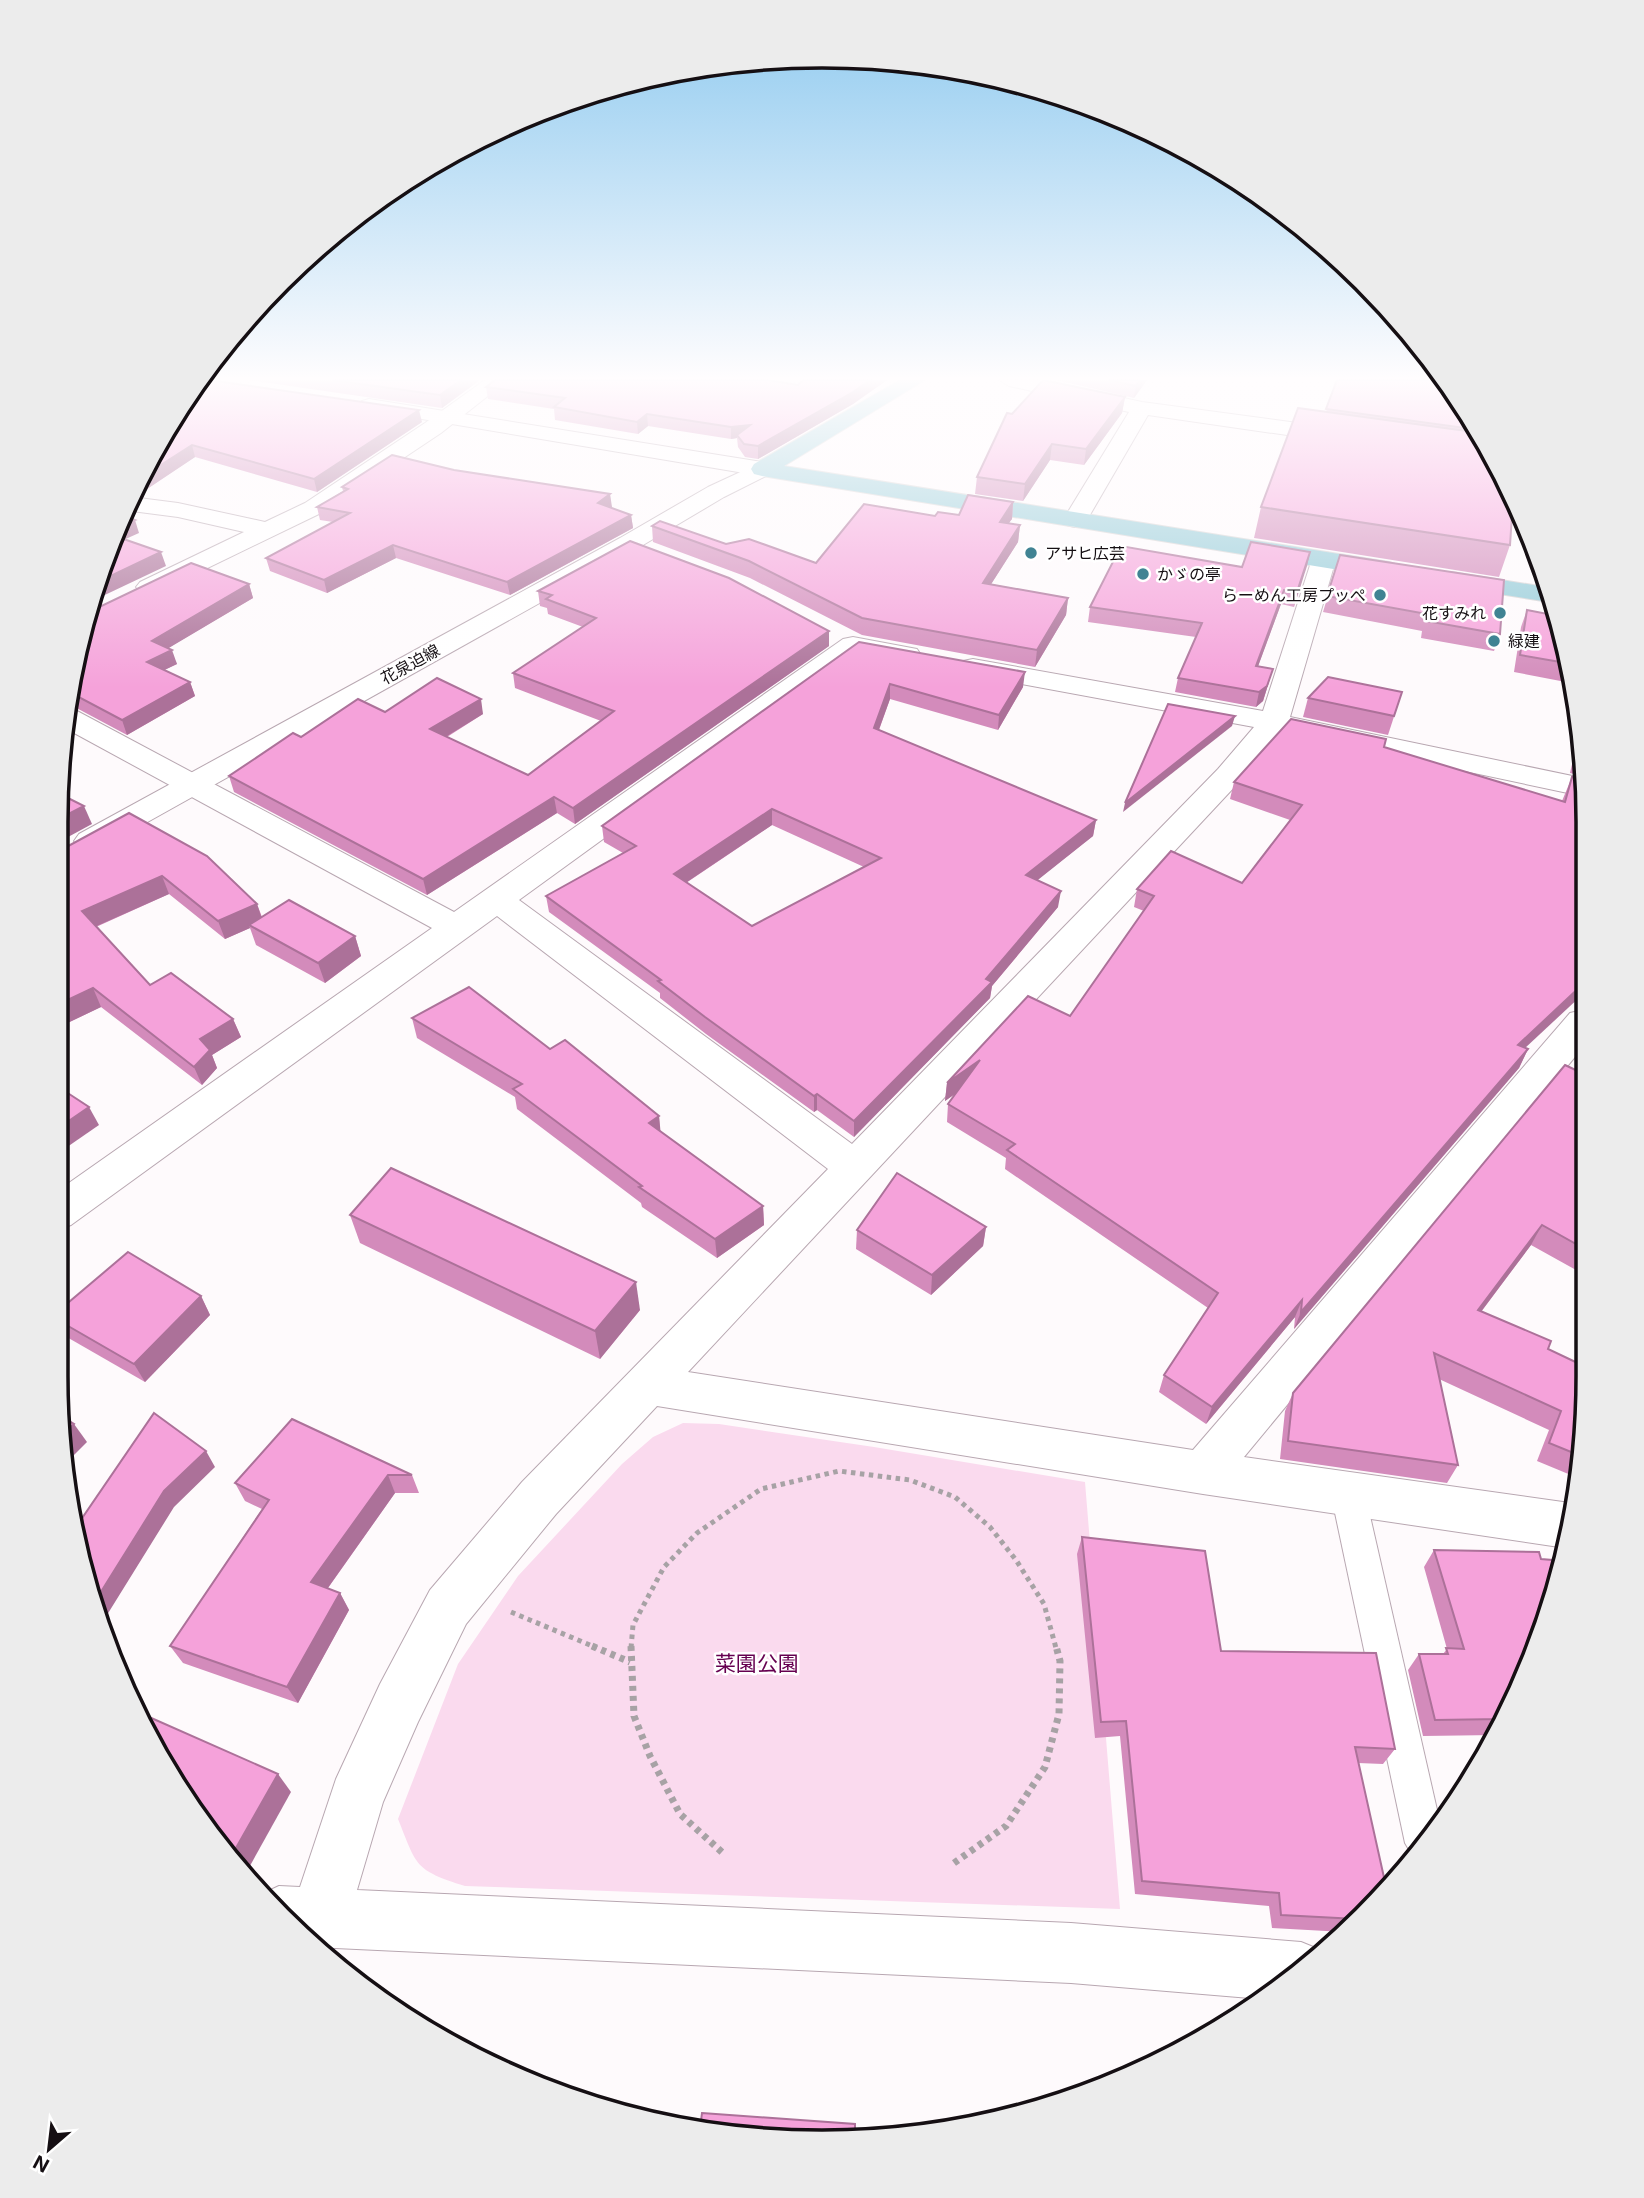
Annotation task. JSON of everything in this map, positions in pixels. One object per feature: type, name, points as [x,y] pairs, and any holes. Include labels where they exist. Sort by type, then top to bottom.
[{"type":"main road","points":[[845,483],[1540,594]]},
{"type":"street","points":[[134,594],[270,530],[354,483]]},
{"type":"street","name":"花泉迫線","points":[[70,853],[735,483]]},
{"type":"street","points":[[1074,520],[1097,483]]},
{"type":"street","points":[[139,505],[270,530]]},
{"type":"street","points":[[629,543],[655,553]]},
{"type":"street","points":[[1285,1971],[1071,1953],[299,1917],[398,1703],[448,1607],[539,1498],[1229,775],[1275,722],[1324,559]]},
{"type":"street","points":[[68,1205],[497,900],[840,637],[942,661],[1275,722],[1575,785]]},
{"type":"street","points":[[75,722],[457,928]]},
{"type":"street","points":[[497,900],[855,1168]]},
{"type":"street","points":[[1203,1473],[1295,1358],[1576,1031]]},
{"type":"street","points":[[647,1385],[1203,1473],[1561,1525]]},
{"type":"lane","points":[[1348,1494],[1422,1832]]},
{"type":"path","points":[[724,1854],[680,1814],[650,1756],[634,1716],[630,1662],[633,1625],[664,1567],[697,1533],[761,1489],[839,1471],[910,1480],[955,1497],[990,1527],[1016,1560],[1044,1604],[1060,1661],[1059,1714],[1045,1768],[1006,1826],[954,1863]]},
{"type":"path","points":[[462,1591],[630,1662]]},
{"type":"green space","name":"菜園公園","points":[[683,1423],[719,1424],[1085,1482],[1120,1909],[465,1886],[436,1875],[420,1864],[409,1847],[398,1819],[458,1664],[518,1576],[622,1464],[653,1437]]},
{"type":"building","points":[[349,483],[536,483],[610,494],[598,503],[631,515],[507,582],[393,545],[324,580],[266,558],[350,513],[317,507],[348,489],[342,487]]},
{"type":"building","points":[[1270,483],[1495,483],[1512,520],[1510,545],[1261,507]]},
{"type":"building","points":[[968,495],[1013,502],[1000,522],[1020,525],[983,583],[1068,598],[1037,650],[862,618],[749,561],[652,526],[660,521],[726,544],[749,539],[816,563],[864,504],[935,516],[938,512],[959,515]]},
{"type":"building","points":[[124,539],[161,552],[109,577]]},
{"type":"building","points":[[630,541],[729,578],[829,631],[573,808],[554,797],[423,879],[229,776],[293,733],[301,737],[358,699],[385,712],[437,678],[481,699],[430,729],[528,775],[614,711],[513,673],[596,618],[546,599],[552,595],[538,591]]},
{"type":"building","points":[[1251,542],[1310,552],[1297,592],[1284,590],[1256,666],[1273,669],[1267,686],[1259,692],[1178,678],[1202,623],[1090,607],[1121,546],[1242,567]]},
{"type":"building","points":[[1340,555],[1504,580],[1500,634],[1426,621],[1427,614],[1327,596]]},
{"type":"building","points":[[191,563],[249,584],[152,641],[172,650],[147,662],[190,682],[122,720],[79,697],[100,607]]},
{"type":"building","points":[[1527,610],[1546,614],[1558,662],[1520,655]]},
{"type":"building","points":[[859,642],[1025,672],[999,715],[890,684],[874,728],[1096,820],[1026,875],[1061,891],[986,979],[992,982],[854,1121],[817,1094],[814,1096],[705,1017],[658,981],[661,980],[546,896],[636,846],[602,826]],"holes":[[[772,809],[881,858],[752,926],[674,874]]]},
{"type":"building","points":[[1328,677],[1402,692],[1394,716],[1308,698]]},
{"type":"building","points":[[1168,704],[1235,716],[1125,803]]},
{"type":"building","points":[[1291,719],[1386,739],[1384,747],[1565,802],[1572,777],[1574,777],[1576,991],[1518,1045],[1528,1049],[1301,1312],[1302,1300],[1212,1407],[1164,1375],[1218,1293],[1007,1150],[1015,1144],[948,1104],[980,1060],[947,1083],[1028,996],[1070,1016],[1154,896],[1137,889],[1171,851],[1242,883],[1302,805],[1234,782]]},
{"type":"building","points":[[69,798],[84,806],[68,814]]},
{"type":"building","points":[[129,813],[207,856],[257,904],[218,921],[162,876],[82,911],[150,985],[171,973],[233,1019],[200,1039],[210,1050],[194,1067],[93,988],[68,1000],[68,846]]},
{"type":"building","points":[[289,900],[355,936],[318,963],[249,925]]},
{"type":"building","points":[[469,987],[550,1049],[565,1040],[659,1116],[649,1123],[763,1206],[715,1239],[639,1187],[642,1186],[513,1089],[522,1084],[412,1018]]},
{"type":"building","points":[[1565,1065],[1576,1070],[1576,1244],[1542,1225],[1478,1310],[1551,1341],[1548,1349],[1576,1362],[1571,1452],[1549,1443],[1561,1411],[1434,1353],[1458,1465],[1288,1441],[1293,1393]]},
{"type":"building","points":[[68,1093],[89,1107],[68,1121]]},
{"type":"building","points":[[391,1168],[636,1282],[595,1331],[350,1215]]},
{"type":"building","points":[[897,1173],[986,1227],[932,1275],[857,1230]]},
{"type":"building","points":[[128,1252],[201,1296],[134,1364],[68,1326],[68,1303]]},
{"type":"building","points":[[154,1413],[206,1451],[164,1491],[100,1593],[82,1518]]},
{"type":"building","points":[[292,1419],[412,1475],[388,1475],[311,1582],[340,1593],[287,1687],[170,1646],[269,1500],[235,1483]]},
{"type":"building","points":[[1082,1537],[1205,1551],[1221,1651],[1376,1653],[1395,1749],[1355,1747],[1384,1878],[1345,1918],[1281,1915],[1279,1893],[1142,1881],[1126,1721],[1101,1722]]},
{"type":"building","points":[[1434,1550],[1539,1552],[1541,1559],[1553,1560],[1536,1618],[1493,1719],[1435,1720],[1419,1654],[1448,1654],[1446,1648],[1464,1649]]},
{"type":"building","points":[[151,1718],[278,1774],[235,1849],[195,1795]]},
{"type":"building","points":[[702,2113],[855,2124],[855,2129],[773,2128],[701,2119]]},
{"type":"place","name":"アサヒ広芸","points":[[1031,553]]},
{"type":"place","name":"かゞの亭","points":[[1143,574]]},
{"type":"place","name":"らーめん工房プッぺ","points":[[1380,595]]},
{"type":"place","name":"花すみれ","points":[[1500,613]]},
{"type":"place","name":"緑建","points":[[1494,641]]}]
